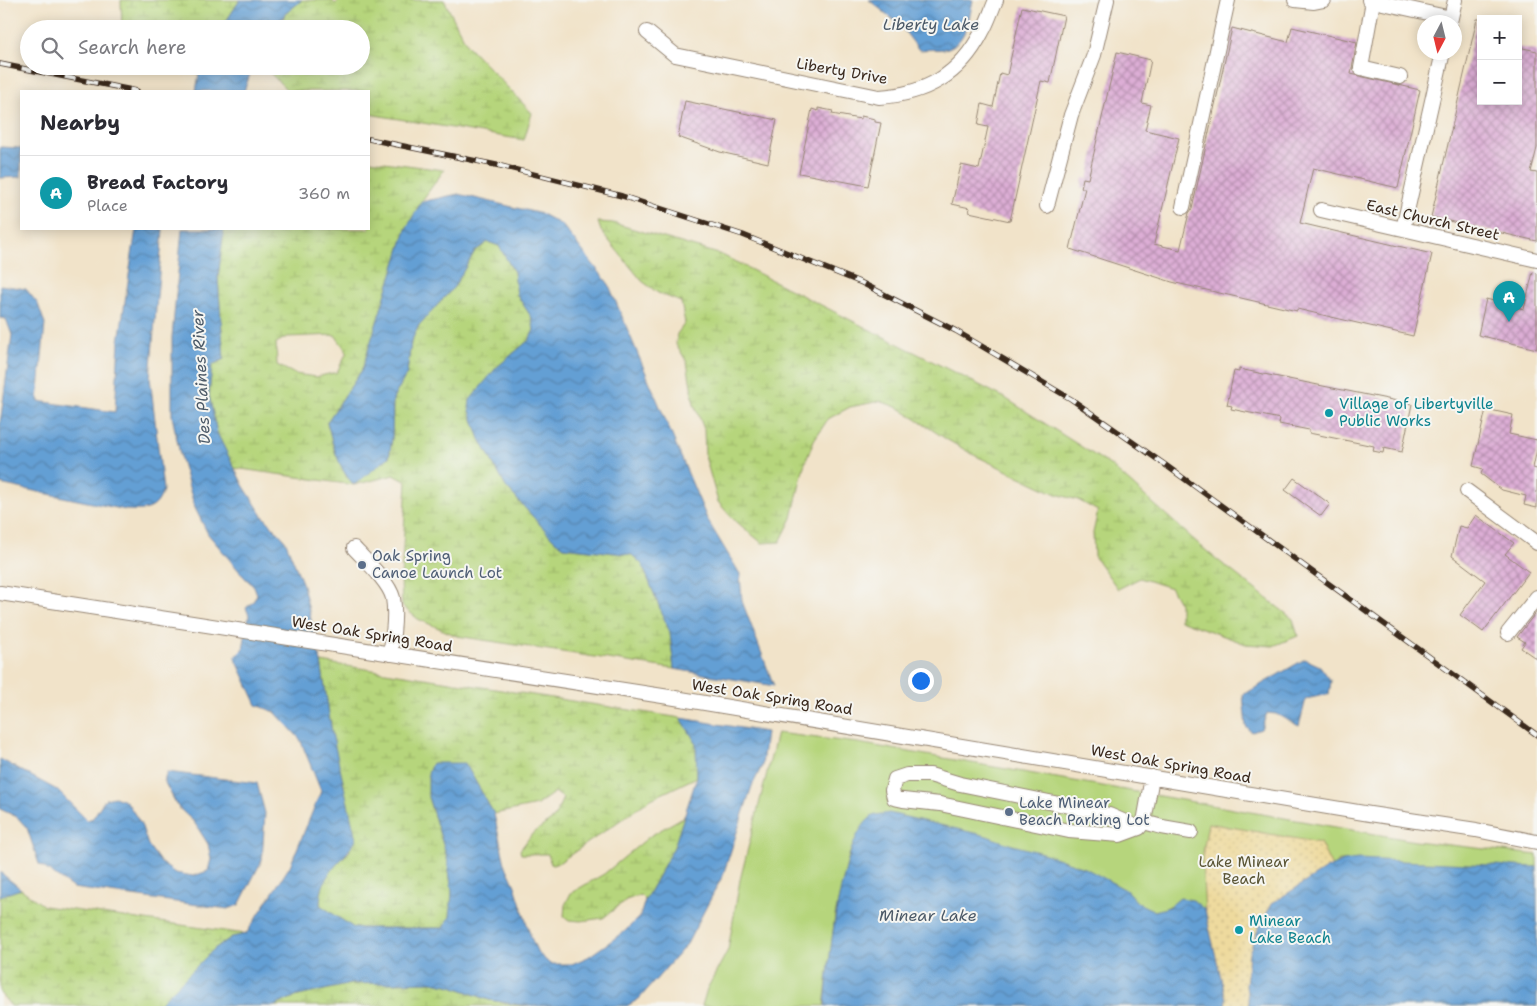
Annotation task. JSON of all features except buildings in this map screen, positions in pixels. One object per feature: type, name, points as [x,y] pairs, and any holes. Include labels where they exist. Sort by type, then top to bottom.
[{"type":"street","name":"Liberty Drive","points":[[646,32],[675,56],[879,97],[899,96],[920,90],[940,80],[956,68],[982,32],[996,0]]},
{"type":"street","points":[[1047,206],[1071,115],[1094,55],[1107,0]]},
{"type":"street","points":[[1183,207],[1228,0]]},
{"type":"street","points":[[1295,0],[1314,2],[1324,0]]},
{"type":"street","points":[[1400,77],[1361,68],[1371,0],[1431,15]]},
{"type":"street","points":[[1452,15],[1455,0]]},
{"type":"street","points":[[1403,230],[1441,60]]},
{"type":"street","name":"East Church Street","points":[[1321,210],[1537,260]]},
{"type":"street","points":[[1467,491],[1537,542]]},
{"type":"street","points":[[354,548],[382,578],[393,597],[393,636],[390,654]]},
{"type":"street","name":"West Oak Spring Road","points":[[0,593],[669,697],[1476,830],[1537,842]]},
{"type":"street","points":[[1508,633],[1537,597]]},
{"type":"street","points":[[1141,825],[1120,835],[1068,831],[940,804],[894,798],[892,790],[895,780],[907,774],[930,775],[960,784],[1092,811],[1141,825],[1191,832]]},
{"type":"street","points":[[1141,825],[1152,777]]},
{"type":"green space","points":[[121,0],[240,0],[227,20],[122,20]]},
{"type":"green space","points":[[302,0],[332,0],[335,4],[340,0],[444,0],[467,45],[532,113],[524,140],[370,114],[370,90],[287,90],[272,75],[370,75],[370,20],[283,20],[285,14]]},
{"type":"green space","points":[[370,160],[444,170],[421,202],[406,229],[362,370],[327,422],[335,452],[347,478],[389,457],[392,439],[393,399],[407,373],[411,342],[419,325],[454,287],[475,251],[488,242],[499,246],[514,272],[517,295],[532,318],[534,330],[529,340],[496,368],[469,408],[480,439],[506,487],[554,540],[564,547],[632,555],[642,564],[670,633],[674,669],[457,636],[418,619],[402,606],[401,579],[407,482],[394,475],[354,485],[234,468],[217,433],[209,395],[212,365],[224,359],[218,278],[224,230],[370,230]],"holes":[[[335,335],[347,352],[337,372],[316,377],[295,374],[277,365],[276,343],[287,337]]]},
{"type":"green space","points":[[598,222],[613,223],[722,255],[1005,398],[1110,465],[1210,554],[1293,619],[1298,636],[1273,646],[1246,644],[1180,620],[1180,604],[1171,588],[1140,578],[1118,589],[1094,556],[1093,533],[1098,511],[1078,500],[1056,494],[974,455],[899,408],[880,401],[850,407],[828,419],[814,440],[804,466],[792,518],[780,542],[762,543],[732,518],[718,502],[705,456],[704,429],[694,404],[687,362],[676,344],[677,334],[685,323],[681,302],[658,293],[642,281],[601,231]]},
{"type":"green space","points":[[321,662],[681,718],[696,743],[697,777],[651,799],[560,862],[551,865],[548,854],[521,854],[520,850],[532,834],[554,818],[563,798],[555,792],[537,805],[494,814],[465,763],[428,797],[447,857],[452,892],[450,917],[443,928],[354,928],[320,905],[322,887],[328,874],[350,851]]},
{"type":"green space","name":"Lake Minear Beach","points":[[777,733],[858,743],[1415,841],[1537,855],[1537,867],[1339,861],[1299,897],[1251,948],[1177,902],[1162,910],[1150,911],[860,831],[849,855],[835,916],[824,1006],[702,1006],[707,989],[728,950],[740,880]]},
{"type":"green space","points":[[685,816],[674,847],[645,900],[640,895],[626,900],[603,918],[581,921],[569,920],[564,916],[565,905],[571,893],[604,874],[650,836]]},
{"type":"green space","points":[[21,889],[44,906],[246,934],[232,937],[214,949],[157,1006],[11,1006],[0,993],[0,896]]},
{"type":"green space","points":[[433,982],[452,986],[489,1000],[528,1006],[274,1006],[294,997],[350,984]]},
{"type":"sand","name":"Minear Lake Beach","points":[[1208,823],[1320,843],[1333,869],[1253,1006],[1224,1006],[1205,913],[1202,859]]},
{"type":"water","points":[[240,0],[302,0],[285,14],[281,20],[227,20]]},
{"type":"water","name":"Liberty Lake","points":[[869,0],[973,0],[965,30],[957,42],[951,47],[944,49],[919,50],[900,25]]},
{"type":"water","points":[[199,75],[250,75],[244,90],[196,90]]},
{"type":"water","points":[[0,147],[20,148],[20,177],[0,178]]},
{"type":"water","points":[[458,194],[542,214],[562,225],[608,283],[708,521],[740,574],[742,601],[774,686],[674,669],[670,633],[642,564],[632,555],[564,547],[554,540],[506,487],[480,439],[469,408],[470,400],[496,368],[529,340],[534,330],[532,318],[517,295],[514,272],[499,246],[488,242],[475,251],[454,287],[419,325],[411,342],[407,373],[393,399],[392,439],[389,457],[354,485],[348,479],[337,456],[327,422],[362,370],[406,229],[421,202]]},
{"type":"water","points":[[136,230],[163,230],[150,377],[163,490],[158,502],[145,510],[126,510],[0,484],[0,424],[12,335],[6,319],[0,318],[0,285],[26,289],[38,304],[45,324],[38,401],[115,412],[119,341]]},
{"type":"water","name":"Des Plaines River","points":[[182,230],[224,230],[218,278],[224,359],[212,365],[209,395],[217,433],[243,485],[263,516],[285,540],[303,585],[321,662],[332,733],[356,839],[324,883],[320,905],[354,928],[443,928],[450,917],[452,892],[447,857],[428,797],[428,773],[432,763],[465,763],[494,814],[505,864],[515,886],[538,953],[550,964],[572,964],[588,957],[624,932],[640,916],[645,900],[674,847],[697,777],[696,743],[681,718],[766,732],[762,766],[752,786],[723,875],[687,944],[639,999],[627,1006],[528,1006],[489,1000],[452,986],[432,982],[350,984],[294,997],[274,1006],[157,1006],[214,949],[232,937],[246,934],[290,866],[321,791],[300,739],[275,712],[257,705],[235,657],[243,649],[249,615],[246,608],[253,602],[257,594],[254,586],[208,534],[195,508],[181,459],[172,416],[172,337]]},
{"type":"water","points":[[1305,659],[1320,666],[1331,681],[1329,694],[1306,699],[1299,726],[1276,714],[1267,713],[1261,729],[1252,732],[1246,727],[1243,695]]},
{"type":"water","points":[[0,759],[57,790],[87,820],[93,818],[105,799],[115,797],[127,802],[141,824],[148,845],[161,863],[175,873],[193,876],[208,871],[211,859],[208,844],[194,822],[178,807],[164,781],[167,772],[257,783],[265,813],[262,860],[239,905],[228,909],[73,888],[39,864],[27,828],[17,817],[0,809]]},
{"type":"water","name":"Minear Lake","points":[[889,813],[987,836],[1087,869],[1126,890],[1138,903],[1155,911],[1169,907],[1180,898],[1193,900],[1205,910],[1226,999],[1225,1006],[825,1006],[834,922],[851,850],[861,829],[871,817]]},
{"type":"water","points":[[1358,859],[1537,867],[1537,1006],[1249,1006],[1246,986],[1249,953],[1257,932],[1272,903],[1326,869],[1343,861]]},
{"type":"water","points":[[0,872],[21,889],[0,896]]},
{"type":"railway","points":[[0,64],[20,68]]},
{"type":"railway","points":[[56,75],[132,90]]},
{"type":"railway","points":[[370,139],[501,166],[622,196],[743,235],[862,283],[956,331],[1071,399],[1164,464],[1537,735]]},
{"type":"place","name":"Bread Factory","points":[[1509,322]]},
{"type":"place","name":"Village of Libertyville Public Works","points":[[1329,413]]},
{"type":"place","name":"Oak Spring Canoe Launch Lot","points":[[362,565]]},
{"type":"place","name":"Lake Minear Beach Parking Lot","points":[[1009,812]]},
{"type":"place","name":"Minear Lake Beach","points":[[1239,930]]}]
